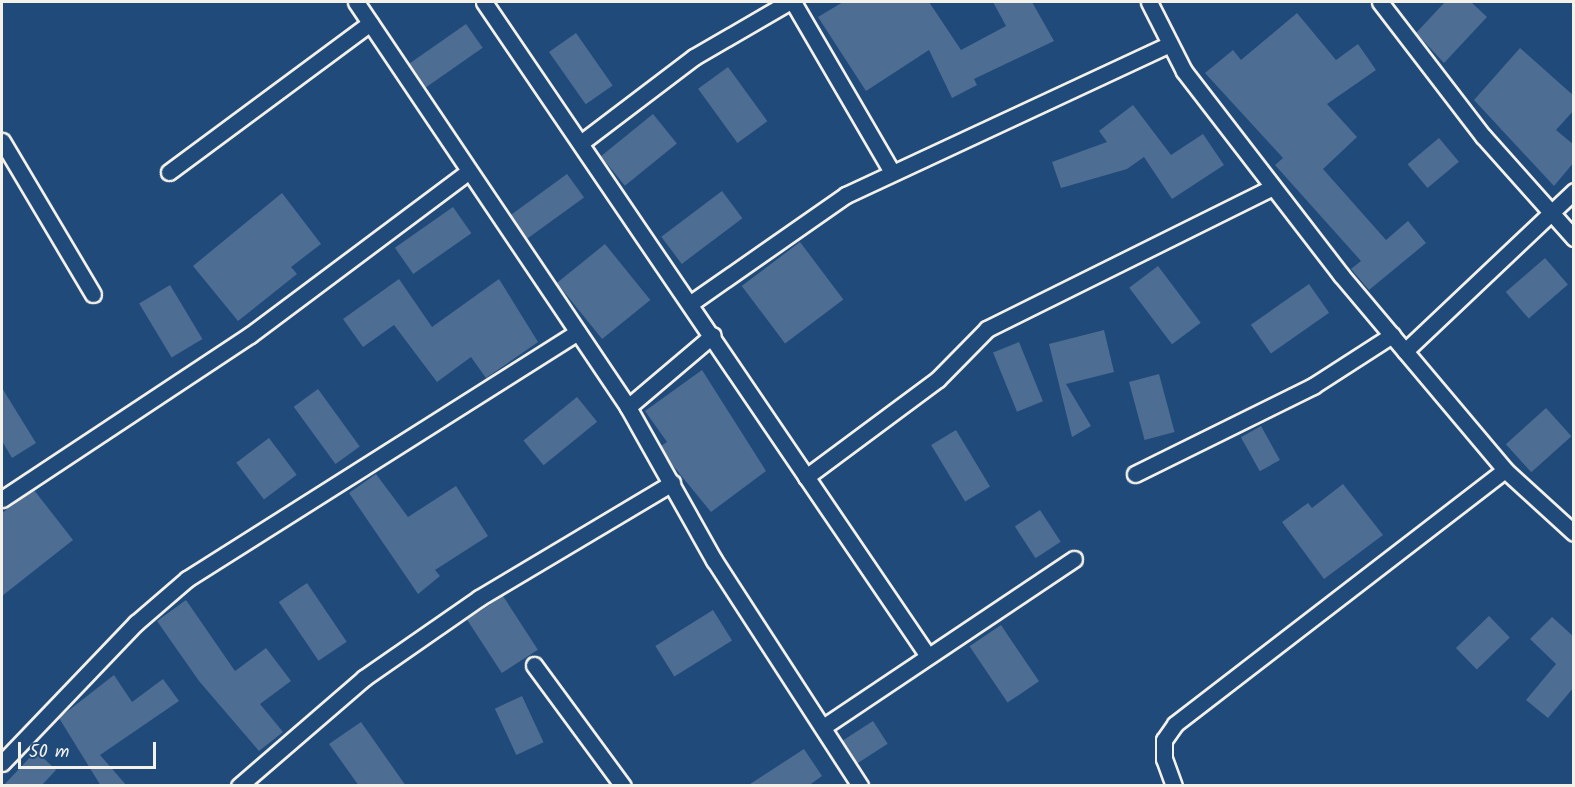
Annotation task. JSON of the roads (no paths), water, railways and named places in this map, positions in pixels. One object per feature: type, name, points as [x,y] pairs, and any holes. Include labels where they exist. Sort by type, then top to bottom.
[{"type":"street","points":[[356,2],[468,172],[628,407],[714,560],[860,786]]},
{"type":"street","points":[[484,2],[713,335],[928,657]]},
{"type":"street","points":[[582,142],[694,57],[791,2],[892,172]]},
{"type":"street","points":[[1149,2],[1184,71],[1273,187],[1504,470],[1574,533]]},
{"type":"street","points":[[1380,2],[1484,136],[1574,238]]},
{"type":"street","points":[[169,172],[370,23]]},
{"type":"street","points":[[691,303],[846,195],[1170,44]]},
{"type":"street","points":[[2,141],[93,294]]},
{"type":"street","points":[[2,498],[250,335],[468,172]]},
{"type":"street","points":[[806,477],[938,379],[987,329],[1273,187]]},
{"type":"street","points":[[1406,351],[1553,214],[1574,191]]},
{"type":"street","points":[[2,764],[136,623],[187,579],[577,332]]},
{"type":"street","points":[[628,407],[713,335]]},
{"type":"street","points":[[1135,474],[1313,386],[1392,335]]},
{"type":"street","points":[[1174,786],[1164,759],[1164,740],[1175,724],[1504,470]]},
{"type":"street","points":[[239,786],[364,678],[479,598],[672,483]]},
{"type":"street","points":[[823,727],[1074,559]]},
{"type":"street","points":[[534,665],[623,786]]}]
